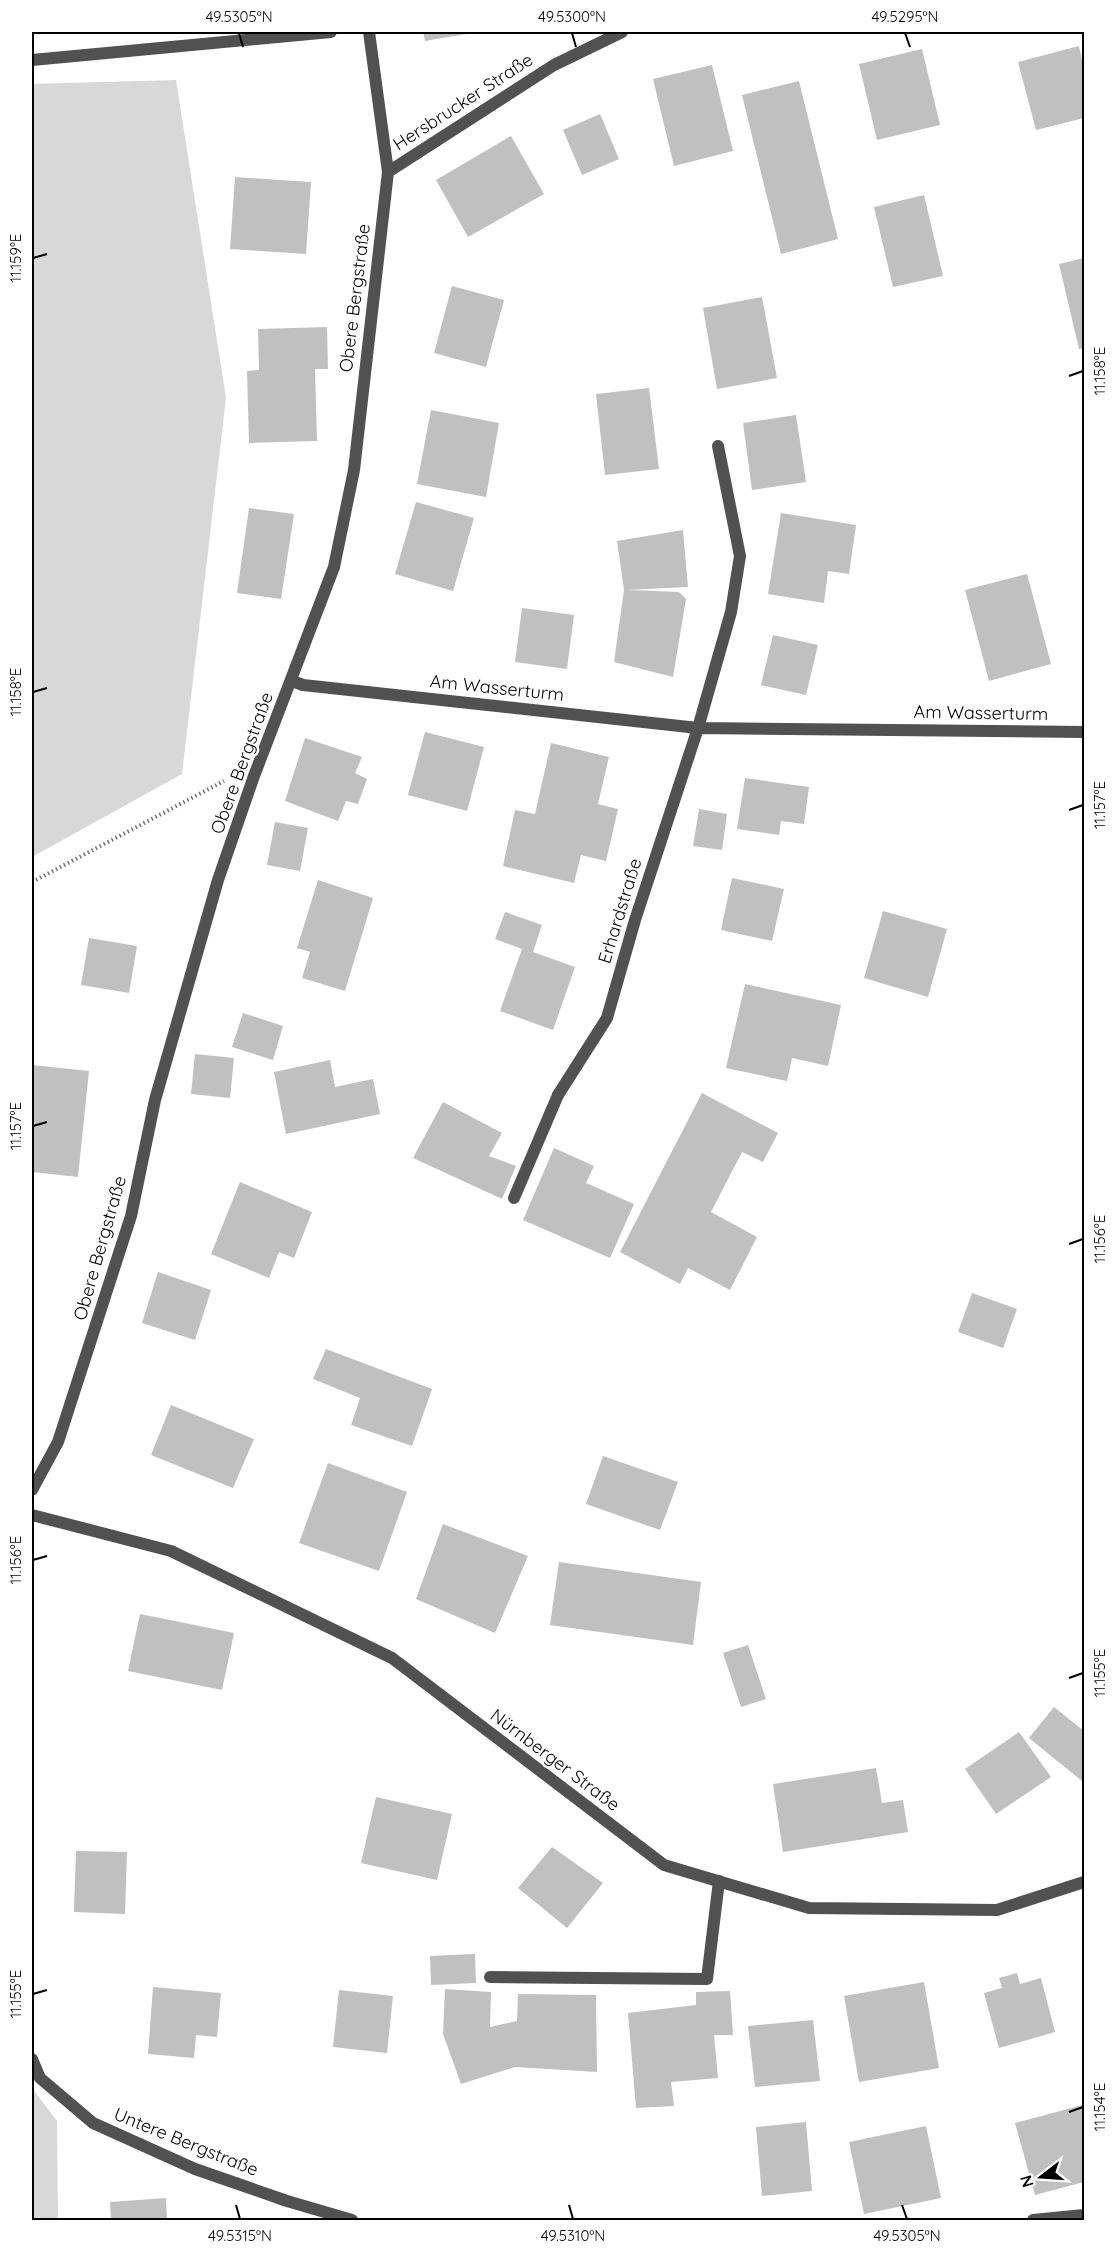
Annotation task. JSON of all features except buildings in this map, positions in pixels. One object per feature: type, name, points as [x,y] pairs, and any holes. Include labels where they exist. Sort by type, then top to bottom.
[{"type":"street","points":[[32,60],[331,32]]},
{"type":"street","name":"Obere Bergstraße","points":[[32,1490],[58,1442],[131,1216],[155,1100],[218,880],[254,776],[334,567],[354,470],[388,172],[369,32]]},
{"type":"street","name":"Hersbrucker Straße","points":[[388,172],[554,65],[622,32]]},
{"type":"street","points":[[698,728],[731,612],[740,556],[718,446]]},
{"type":"street","name":"Am Wasserturm","points":[[292,681],[303,685],[698,728],[1084,732]]},
{"type":"street","name":"Erhardstraße","points":[[514,1198],[558,1095],[607,1018],[635,920],[698,728]]},
{"type":"street","name":"Nürnberger Straße","points":[[32,1515],[171,1551],[392,1658],[664,1865],[809,1908],[997,1910],[1084,1882]]},
{"type":"street","points":[[490,1977],[707,1979],[719,1881]]},
{"type":"street","name":"Untere Bergstraße","points":[[32,2059],[40,2078],[93,2123],[195,2169],[287,2201],[352,2220]]},
{"type":"street","points":[[1033,2220],[1084,2215]]},
{"type":"path","points":[[32,882],[220,782],[254,776]]},
{"type":"shaded area","points":[[176,80],[226,398],[182,774],[32,857],[32,84]]},
{"type":"shaded area","points":[[32,2088],[57,2121],[58,2220],[32,2220]]}]
